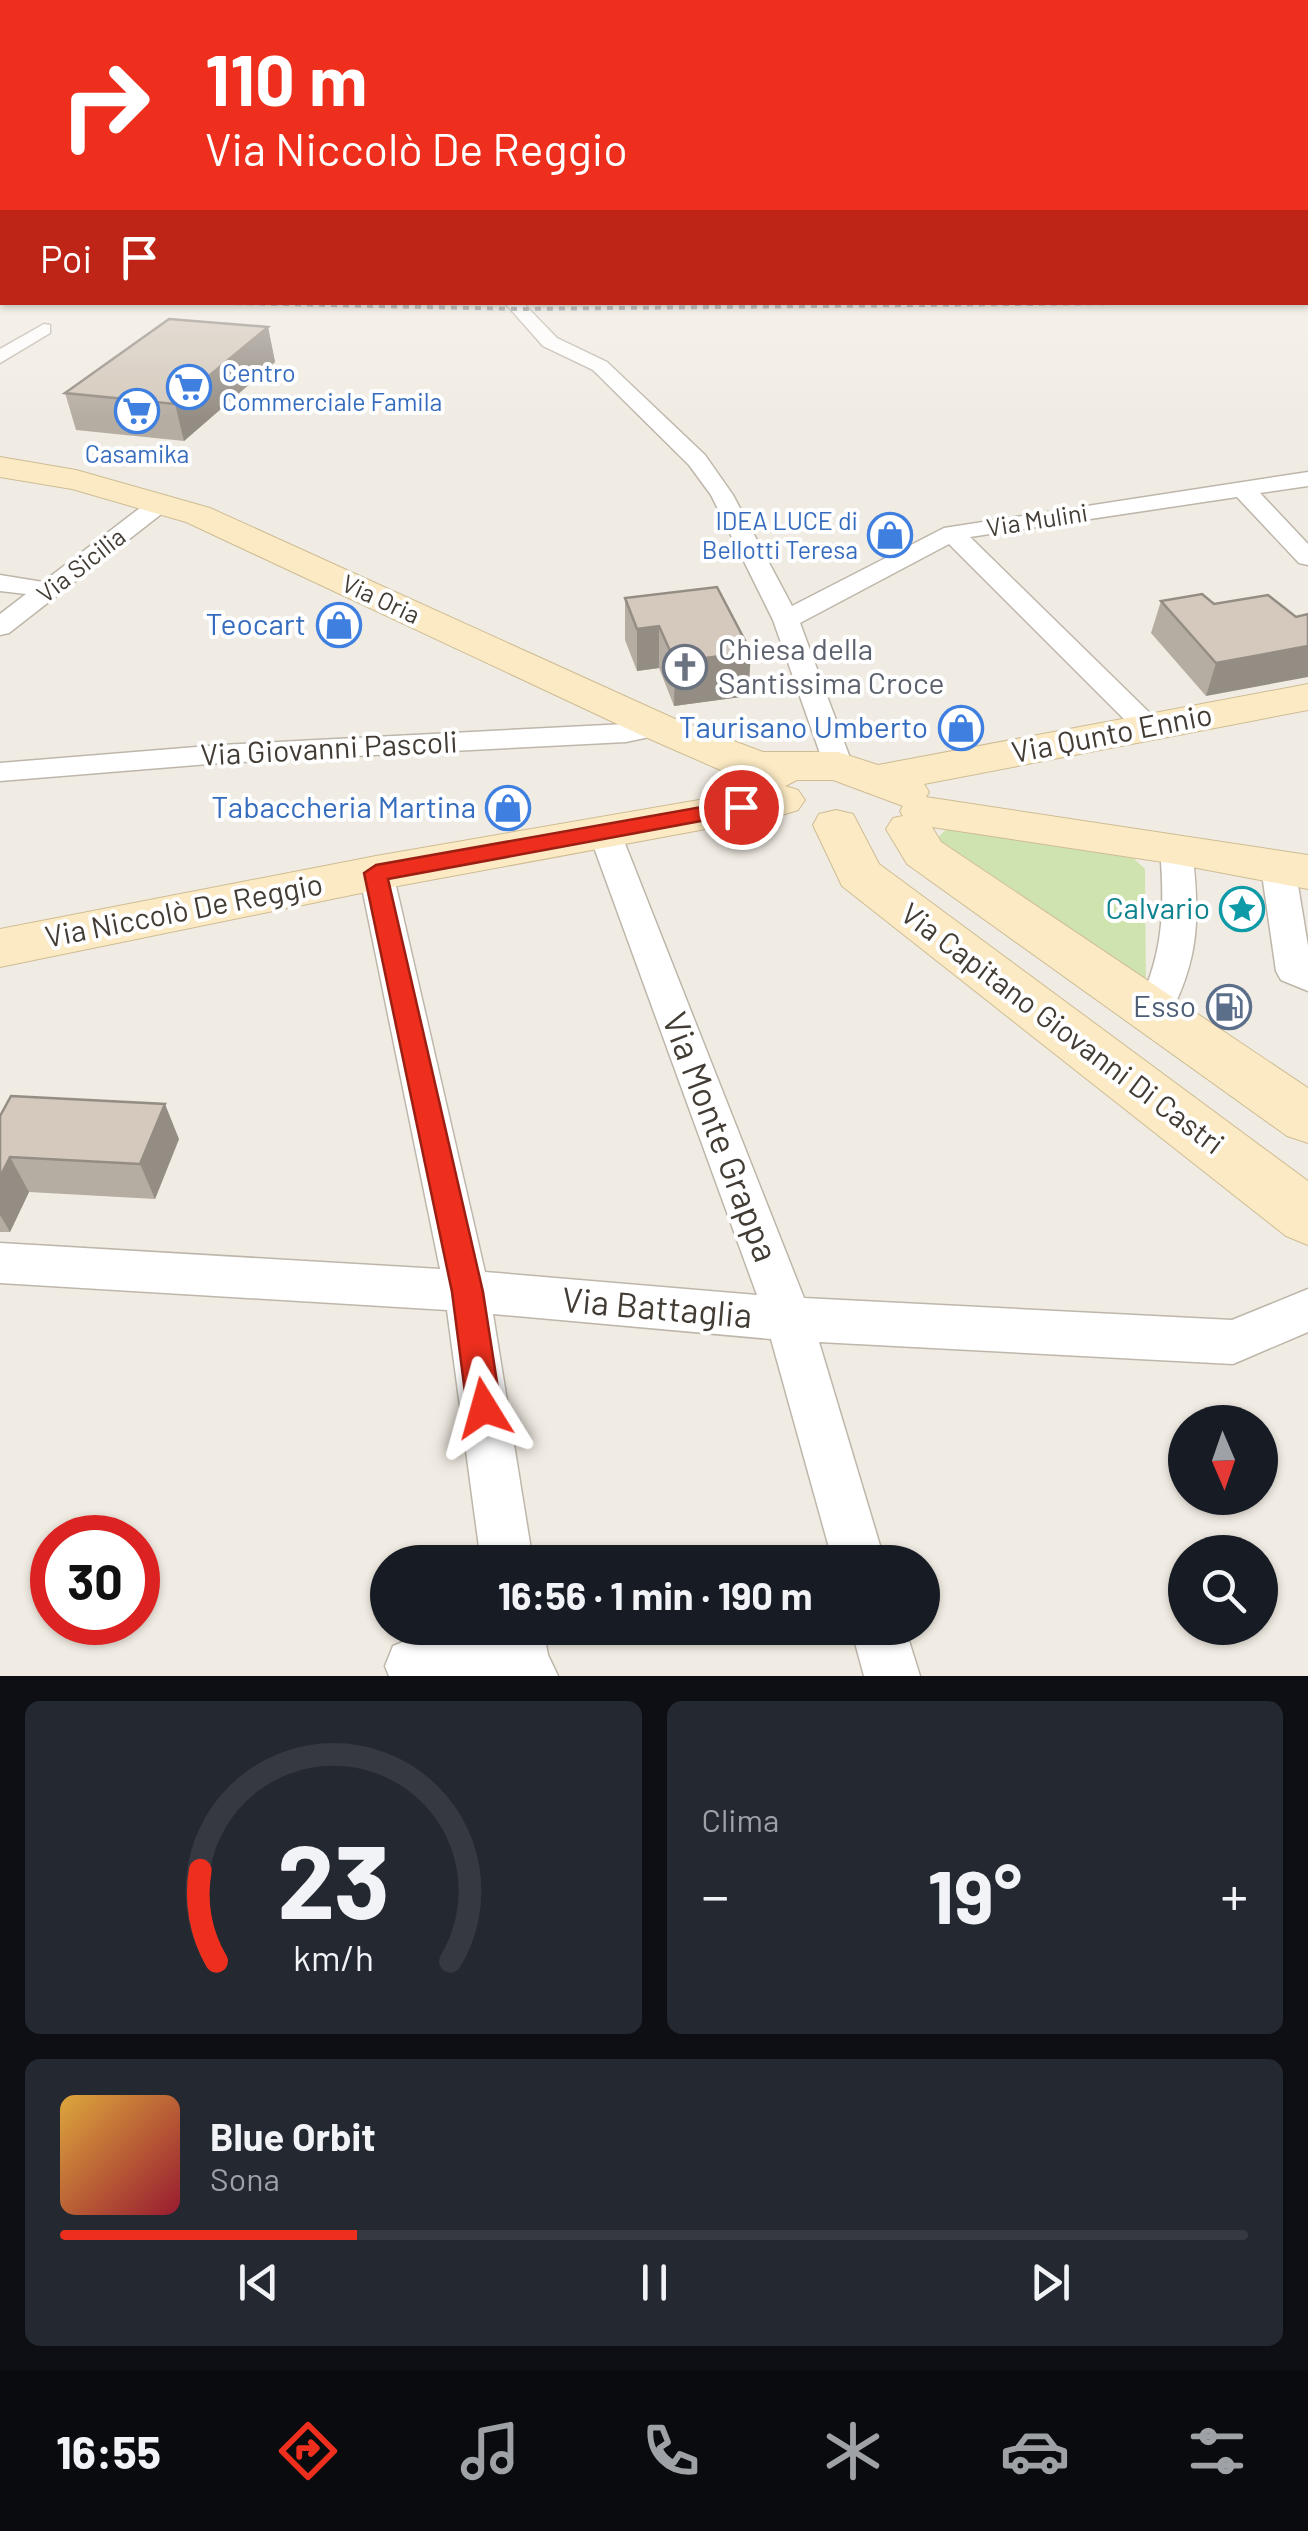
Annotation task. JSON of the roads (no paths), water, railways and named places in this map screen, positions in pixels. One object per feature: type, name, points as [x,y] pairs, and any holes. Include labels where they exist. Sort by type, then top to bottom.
[{"type":"main road","name":"Via Oria","points":[[0,467],[76,480],[198,515],[658,728],[773,777],[801,813],[836,825],[884,834],[893,791]]},
{"type":"main road","name":"Via Qunto Ennio","points":[[893,791],[1148,727],[1308,697]]},
{"type":"main road","name":"Via Niccolò De Reggio","points":[[0,948],[604,831],[809,764],[893,791]]},
{"type":"main road","points":[[893,791],[1293,869]]},
{"type":"main road","name":"Via Capitano Giovanni Di Castri","points":[[893,791],[924,853],[1308,1119]]},
{"type":"main road","name":"Via Capitano Giovanni Di Castri","points":[[836,825],[859,874],[1308,1217]]},
{"type":"street","points":[[515,305],[550,342],[600,366],[697,460],[722,494],[786,620],[893,791]]},
{"type":"street","points":[[0,357],[44,329],[14,326]]},
{"type":"street","name":"Via Mulini","points":[[786,620],[952,534],[1308,479]]},
{"type":"street","points":[[1243,488],[1308,558]]},
{"type":"street","name":"Via Sicilia","points":[[0,627],[161,503]]},
{"type":"street","points":[[952,534],[1148,727]]},
{"type":"street","points":[[0,583],[48,590]]},
{"type":"street","name":"Via Giovanni Pascoli","points":[[0,772],[658,728]]},
{"type":"street","name":"Via Monte Grappa","points":[[604,831],[789,1319],[854,1545]]},
{"type":"street","points":[[1153,1012],[1173,981],[1183,921],[1176,848]]},
{"type":"street","points":[[1293,869],[1294,971],[1308,978]]},
{"type":"street","points":[[376,873],[468,1292],[505,1545]]},
{"type":"street","name":"Via Battaglia","points":[[0,1262],[468,1292],[789,1319],[1233,1342],[1308,1310]]},
{"type":"street","points":[[519,1645],[523,1675]]},
{"type":"street","points":[[883,1645],[892,1676]]},
{"type":"street","points":[[413,1666],[530,1676]]},
{"type":"railway","points":[[328,305],[517,309],[920,305]]},
{"type":"place","name":"Centro Commerciale Famila","points":[[189,387]]},
{"type":"place","name":"Casamika","points":[[137,411]]},
{"type":"place","name":"IDEA LUCE di Bellotti Teresa","points":[[890,535]]},
{"type":"place","name":"Teocart","points":[[339,625]]},
{"type":"place","name":"Chiesa della Santissima Croce","points":[[685,667]]},
{"type":"place","name":"Taurisano Umberto","points":[[961,728]]},
{"type":"place","name":"Tabaccheria Martina","points":[[508,808]]},
{"type":"place","name":"Calvario","points":[[1242,909]]},
{"type":"place","name":"Esso","points":[[1229,1007]]}]
